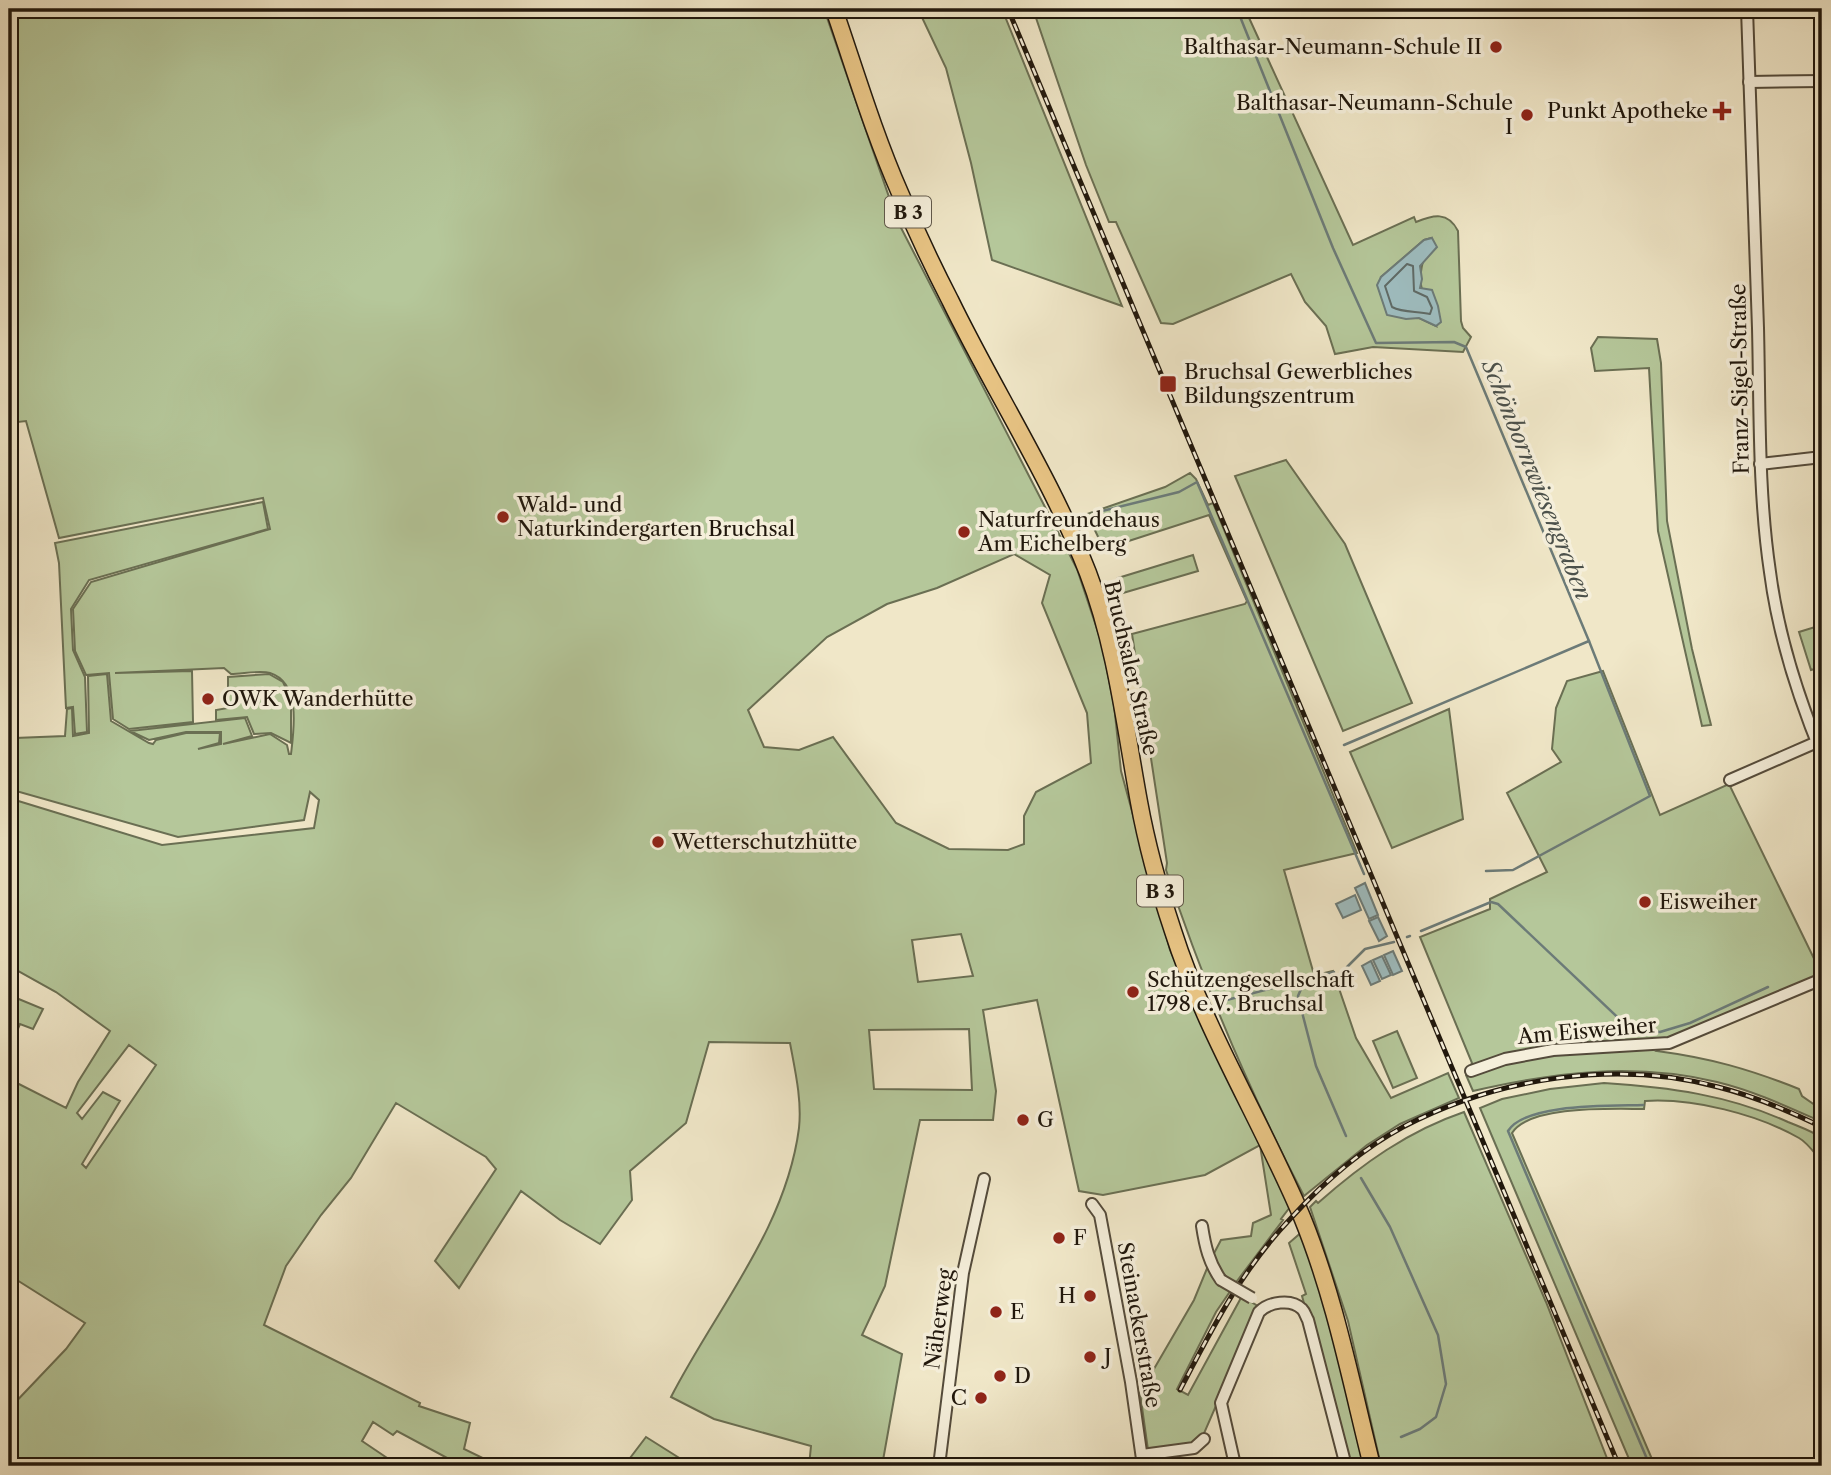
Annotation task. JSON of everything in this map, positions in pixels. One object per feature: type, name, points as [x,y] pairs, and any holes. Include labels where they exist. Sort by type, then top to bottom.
[{"type":"main road","name":"Bruchsaler Straße","points":[[834,9],[899,192],[950,301],[1052,495],[1101,609],[1124,712],[1139,804],[1153,865],[1175,937],[1206,1013],[1301,1216],[1329,1292],[1372,1466]]},
{"type":"street","name":"Franz-Sigel-Straße","points":[[1747,9],[1758,314],[1760,464],[1769,570],[1793,676],[1822,755]]},
{"type":"street","points":[[1749,82],[1822,80]]},
{"type":"street","points":[[1760,464],[1822,457]]},
{"type":"street","points":[[1730,780],[1817,742]]},
{"type":"street","name":"Am Eisweiher","points":[[1471,1071],[1505,1059],[1553,1049],[1669,1043],[1822,979]]},
{"type":"street","name":"Näherweg","points":[[939,1466],[963,1273],[984,1179]]},
{"type":"street","name":"Steinackerstraße","points":[[1092,1204],[1100,1215],[1143,1460],[1194,1448],[1204,1439]]},
{"type":"street","points":[[1202,1226],[1212,1269],[1221,1280],[1266,1306]]},
{"type":"street","points":[[1234,1465],[1222,1403],[1259,1312],[1266,1306],[1291,1303],[1302,1309],[1308,1320],[1346,1466]]},
{"type":"green space","points":[[9,9],[824,9],[897,220],[1077,569],[1102,644],[1114,705],[1121,771],[1170,950],[1290,1207],[1281,1219],[1283,1220],[1234,1285],[1223,1279],[1211,1259],[1221,1240],[1251,1236],[1253,1223],[1271,1215],[1260,1145],[1205,1175],[1103,1195],[1079,1191],[1037,1000],[983,1010],[996,1091],[993,1120],[920,1120],[885,1286],[862,1335],[902,1354],[882,1466],[809,1466],[811,1446],[714,1419],[671,1397],[765,1234],[792,1165],[799,1128],[799,1096],[790,1043],[709,1042],[686,1123],[630,1171],[632,1200],[600,1244],[560,1220],[521,1191],[459,1288],[435,1261],[496,1169],[486,1157],[396,1103],[351,1178],[321,1215],[286,1266],[264,1325],[420,1403],[419,1406],[470,1423],[464,1449],[499,1466],[462,1466],[397,1431],[393,1435],[373,1422],[362,1441],[399,1466],[9,1466],[9,1409],[66,1349],[85,1323],[9,1275],[9,1079],[66,1108],[78,1082],[110,1031],[56,992],[9,966],[9,811],[15,800],[162,845],[314,828],[319,800],[310,792],[304,820],[178,837],[9,789],[9,744],[15,738],[65,736],[67,709],[72,708],[73,736],[89,733],[88,676],[107,674],[111,721],[153,744],[156,740],[186,733],[220,733],[219,743],[198,749],[221,744],[221,732],[186,732],[149,740],[130,731],[245,718],[252,736],[223,744],[270,734],[287,745],[291,754],[294,720],[287,686],[280,678],[270,673],[231,674],[224,668],[115,673],[192,671],[193,722],[129,729],[113,719],[109,673],[86,675],[75,651],[73,609],[91,582],[270,529],[263,498],[59,538],[26,421],[9,423]],"holes":[[[1014,554],[1050,575],[1042,603],[1087,713],[1091,763],[1036,792],[1024,816],[1024,844],[1008,850],[949,849],[896,823],[833,737],[799,750],[764,747],[748,710],[827,637],[887,604],[937,588]],[[961,934],[973,976],[918,982],[912,940]],[[969,1029],[972,1090],[874,1089],[869,1030]],[[129,1045],[156,1065],[86,1168],[82,1164],[120,1101],[103,1092],[82,1119],[77,1113]]]},
{"type":"green space","points":[[918,9],[1002,9],[1122,306],[992,260],[971,163],[946,68]]},
{"type":"green space","points":[[1033,9],[1245,9],[1353,245],[1414,217],[1416,222],[1440,216],[1454,225],[1458,231],[1461,321],[1471,337],[1463,352],[1373,347],[1335,354],[1326,326],[1305,302],[1291,274],[1173,324],[1161,323],[1116,222],[1109,222],[1086,165]],"holes":[[[1431,238],[1422,264],[1422,292],[1436,326],[1419,318],[1381,277],[1424,240]]]},
{"type":"green space","points":[[1598,337],[1657,339],[1661,363],[1667,521],[1692,649],[1711,725],[1702,726],[1658,531],[1649,368],[1595,371],[1591,348]]},
{"type":"green space","points":[[1286,460],[1345,544],[1412,703],[1343,731],[1235,476]]},
{"type":"green space","points":[[1190,473],[1196,479],[1208,505],[1213,503],[1357,853],[1284,870],[1313,971],[1316,975],[1333,971],[1356,1038],[1391,1098],[1448,1073],[1459,1098],[1400,1124],[1367,1145],[1304,1196],[1264,1117],[1228,1036],[1166,870],[1132,634],[1245,604],[1247,601],[1209,515],[1104,549],[1087,514],[1165,487]]},
{"type":"green space","points":[[263,502],[268,529],[89,580],[71,609],[73,650],[85,677],[87,732],[75,734],[73,707],[66,708],[59,563],[55,543]]},
{"type":"green space","points":[[1193,555],[1198,571],[1123,593],[1118,578]]},
{"type":"green space","points":[[1815,627],[1817,642],[1822,644],[1822,667],[1811,670],[1799,632]]},
{"type":"green space","points":[[1603,671],[1660,815],[1729,784],[1822,975],[1681,1036],[1657,1051],[1729,1065],[1799,1089],[1802,1096],[1822,1110],[1822,1122],[1731,1086],[1655,1072],[1565,1075],[1473,1091],[1466,1075],[1472,1063],[1420,937],[1490,909],[1490,899],[1547,872],[1507,793],[1561,762],[1552,749],[1556,708],[1567,681]]},
{"type":"green space","points":[[269,674],[283,682],[291,699],[291,743],[271,733],[254,734],[247,717],[216,720],[216,710],[228,708],[228,677]]},
{"type":"green space","points":[[1449,709],[1463,819],[1392,848],[1350,752]]},
{"type":"green space","points":[[9,995],[43,1009],[33,1029],[20,1024],[9,1049]]},
{"type":"green space","points":[[1397,1031],[1417,1078],[1393,1088],[1373,1041]]},
{"type":"green space","points":[[1604,1083],[1675,1090],[1721,1099],[1766,1113],[1822,1138],[1822,1162],[1802,1140],[1764,1122],[1724,1109],[1664,1101],[1645,1101],[1644,1109],[1593,1109],[1553,1113],[1536,1117],[1512,1133],[1655,1466],[1632,1466],[1480,1108],[1502,1099],[1550,1089]]},
{"type":"green space","points":[[1464,1112],[1546,1302],[1610,1466],[1381,1466],[1348,1321],[1310,1207],[1386,1150],[1424,1129]]},
{"type":"green space","points":[[1303,1231],[1321,1276],[1367,1466],[1349,1466],[1302,1296],[1306,1294],[1289,1243]]},
{"type":"green space","points":[[1208,1266],[1218,1283],[1231,1290],[1216,1312],[1177,1389],[1188,1395],[1242,1296],[1259,1307],[1202,1438],[1197,1443],[1148,1450],[1140,1393],[1194,1300]]},
{"type":"green space","points":[[646,1437],[692,1466],[624,1466]]},
{"type":"water","points":[[1432,238],[1437,247],[1420,266],[1420,288],[1432,290],[1441,322],[1436,326],[1419,318],[1406,319],[1387,315],[1377,285],[1381,277],[1424,240]]},
{"type":"water","points":[[1365,883],[1378,915],[1369,919],[1355,888]]},
{"type":"water","points":[[1355,895],[1361,910],[1343,918],[1336,904]]},
{"type":"water","points":[[1378,917],[1387,936],[1379,941],[1369,921]]},
{"type":"water","points":[[1393,951],[1402,971],[1393,975],[1384,955]]},
{"type":"water","points":[[1382,956],[1391,975],[1382,979],[1373,960]]},
{"type":"water","points":[[1371,961],[1380,981],[1371,985],[1362,966]]},
{"type":"waterway","name":"Schönbornwiesengraben","points":[[1237,9],[1333,248],[1376,343],[1454,342],[1466,347],[1589,641],[1650,796],[1513,870],[1486,871]]},
{"type":"waterway","points":[[1098,512],[1179,492],[1197,482],[1364,874]]},
{"type":"waterway","points":[[1344,745],[1589,641]]},
{"type":"waterway","points":[[1421,931],[1491,902],[1498,904],[1631,1030],[1660,1032],[1690,1023],[1768,987]]},
{"type":"waterway","points":[[1347,967],[1365,949],[1394,942]]},
{"type":"waterway","points":[[1219,1002],[1334,972]]},
{"type":"waterway","points":[[1305,980],[1298,996],[1316,1066],[1346,1136]]},
{"type":"waterway","points":[[1643,1105],[1591,1106],[1550,1111],[1517,1122],[1508,1131],[1650,1466]]},
{"type":"waterway","points":[[1361,1178],[1390,1227],[1438,1335],[1446,1384],[1436,1417],[1420,1429],[1401,1437]]},
{"type":"railway","points":[[1008,9],[1619,1466]]},
{"type":"railway","points":[[1180,1390],[1243,1278],[1292,1217],[1330,1179],[1358,1156],[1403,1127],[1439,1110],[1517,1085],[1598,1074],[1639,1075],[1718,1087],[1771,1104],[1822,1127]]},
{"type":"place","name":"Balthasar-Neumann-Schule II","points":[[1496,47]]},
{"type":"place","name":"Punkt Apotheke","points":[[1722,111]]},
{"type":"place","name":"Balthasar-Neumann-Schule I","points":[[1527,115]]},
{"type":"place","name":"Bruchsal Gewerbliches Bildungszentrum","points":[[1168,384]]},
{"type":"place","name":"Wald- und Naturkindergarten Bruchsal","points":[[503,517]]},
{"type":"place","name":"Naturfreundehaus Am Eichelberg","points":[[964,532]]},
{"type":"place","name":"OWK Wanderhütte","points":[[208,699]]},
{"type":"place","name":"Wetterschutzhütte","points":[[658,842]]},
{"type":"place","name":"Eisweiher","points":[[1645,902]]},
{"type":"place","name":"Schützengesellschaft 1798 e.V. Bruchsal","points":[[1133,992]]},
{"type":"place","name":"G","points":[[1023,1120]]},
{"type":"place","name":"F","points":[[1059,1238]]},
{"type":"place","name":"H","points":[[1090,1296]]},
{"type":"place","name":"E","points":[[996,1312]]},
{"type":"place","name":"J","points":[[1090,1357]]},
{"type":"place","name":"D","points":[[1000,1376]]},
{"type":"place","name":"C","points":[[981,1398]]}]
